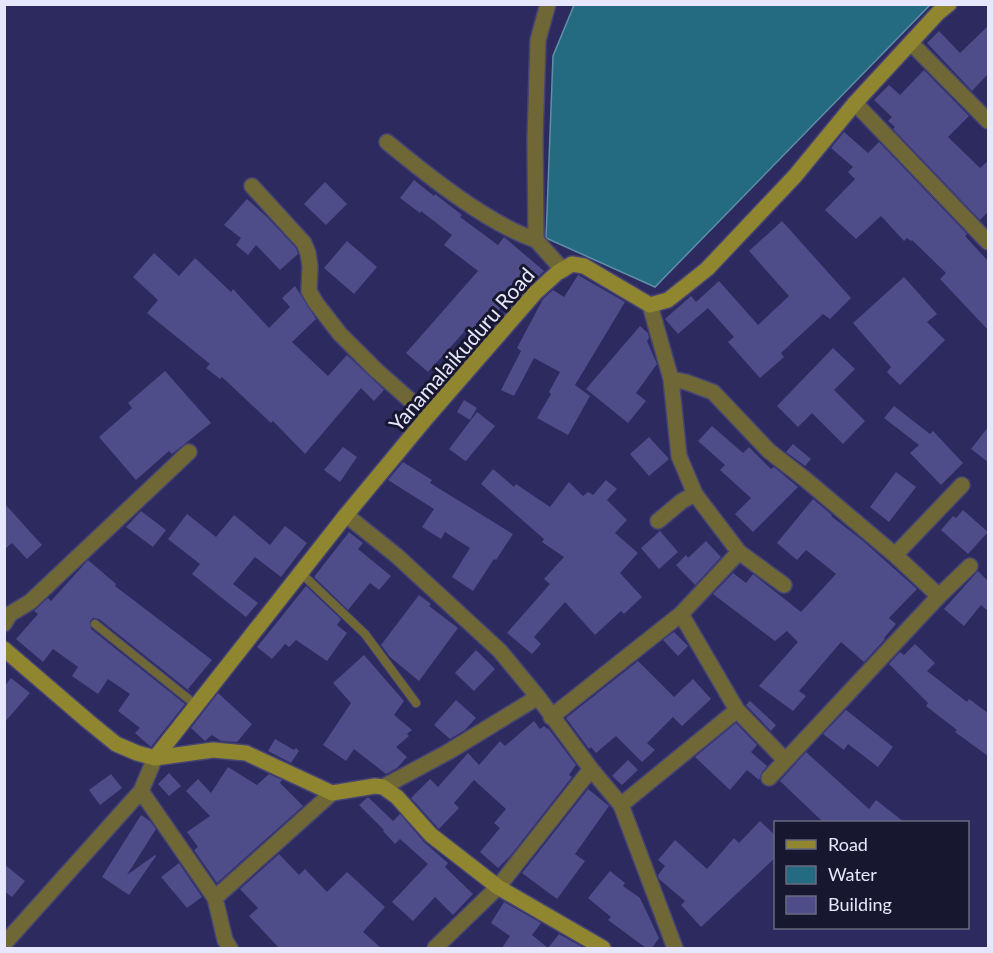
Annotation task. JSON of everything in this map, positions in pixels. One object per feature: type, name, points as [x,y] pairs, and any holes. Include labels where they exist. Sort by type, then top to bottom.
[{"type":"street","points":[[536,240],[535,139],[538,40],[548,4]]},
{"type":"street","points":[[784,585],[739,552],[695,494],[679,456],[671,379],[650,305],[668,300],[707,269],[795,176],[855,103],[949,4]]},
{"type":"street","points":[[911,43],[988,121]]},
{"type":"street","points":[[855,103],[988,242]]},
{"type":"street","points":[[387,142],[418,167],[477,208],[518,234],[536,240],[562,270]]},
{"type":"street","points":[[252,186],[304,243],[310,266],[309,291],[316,303],[340,334],[375,370],[428,416]]},
{"type":"street","name":"Yanamalaikuduru Road","points":[[155,758],[346,515],[534,293],[572,264],[584,266],[650,305]]},
{"type":"street","points":[[671,379],[713,392],[769,451],[895,555],[939,596]]},
{"type":"street","points":[[4,624],[10,614],[30,603],[189,452]]},
{"type":"street","points":[[895,555],[962,485]]},
{"type":"street","points":[[658,521],[682,501],[695,494]]},
{"type":"street","points":[[346,515],[397,556],[500,651],[621,805],[675,948]]},
{"type":"street","points":[[551,717],[681,614],[739,552]]},
{"type":"street","points":[[770,778],[939,596],[970,566]]},
{"type":"street","points":[[681,614],[737,710],[785,760]]},
{"type":"street","points":[[6,654],[116,744],[137,753],[155,758],[213,750],[246,753],[332,793]]},
{"type":"street","points":[[383,787],[448,752],[538,697]]},
{"type":"street","points":[[621,805],[737,710]]},
{"type":"street","points":[[4,944],[141,791],[155,758]]},
{"type":"street","points":[[435,948],[498,887],[591,769]]},
{"type":"street","points":[[215,898],[332,793],[375,786],[383,787],[397,797],[431,835],[498,887],[603,948]]},
{"type":"street","points":[[141,791],[215,898],[224,946]]},
{"type":"lane","points":[[301,573],[365,634],[416,703]]},
{"type":"lane","points":[[95,624],[196,705]]},
{"type":"water","points":[[574,4],[930,5],[655,287],[546,238],[553,56]]},
{"type":"building","points":[[988,26],[988,74],[972,91],[927,43],[939,31],[960,53]]},
{"type":"building","points":[[924,70],[969,116],[948,137],[980,168],[988,161],[988,212],[980,220],[893,129],[895,127],[888,121],[892,117],[874,100],[889,85],[900,95]]},
{"type":"building","points":[[844,132],[868,153],[879,142],[967,234],[965,236],[988,261],[988,330],[940,279],[946,273],[912,240],[907,238],[904,241],[881,216],[856,239],[825,210],[855,179],[848,172],[853,167],[831,148]]},
{"type":"building","points":[[414,180],[498,245],[504,237],[544,271],[528,286],[523,282],[473,340],[464,332],[428,372],[406,353],[478,271],[444,245],[452,235],[400,198]]},
{"type":"building","points":[[325,182],[347,204],[326,225],[304,204]]},
{"type":"building","points":[[247,199],[296,248],[298,254],[280,270],[256,245],[248,255],[236,245],[241,238],[224,225]]},
{"type":"building","points":[[782,221],[851,298],[830,319],[823,314],[781,353],[784,357],[760,378],[728,342],[734,337],[708,308],[678,334],[665,319],[691,296],[696,302],[719,281],[758,325],[789,296],[749,251]]},
{"type":"building","points":[[347,241],[377,267],[354,294],[324,268]]},
{"type":"building","points":[[154,253],[179,276],[195,258],[231,292],[233,289],[269,328],[290,307],[282,298],[295,286],[316,319],[292,342],[328,376],[347,355],[384,390],[374,401],[361,388],[305,454],[273,421],[271,423],[222,377],[220,379],[206,368],[210,364],[147,313],[158,300],[133,277]]},
{"type":"building","points":[[578,275],[625,302],[575,385],[590,396],[568,435],[537,418],[560,372],[534,358],[514,396],[501,390],[521,351],[517,348],[543,299],[553,290],[564,297]]},
{"type":"building","points":[[904,277],[937,314],[927,322],[945,340],[900,385],[887,372],[891,367],[853,323]]},
{"type":"building","points":[[640,326],[648,333],[647,341],[657,364],[636,393],[646,401],[628,423],[586,389]]},
{"type":"building","points":[[833,348],[855,369],[834,390],[865,421],[843,444],[812,413],[798,427],[777,406]]},
{"type":"building","points":[[165,371],[211,423],[172,454],[169,451],[136,480],[99,437],[132,408],[128,403]]},
{"type":"building","points":[[464,400],[477,408],[470,420],[457,412]]},
{"type":"building","points":[[894,406],[930,434],[933,431],[963,463],[941,485],[910,453],[919,445],[884,418]]},
{"type":"building","points":[[477,412],[495,426],[466,461],[449,449]]},
{"type":"building","points":[[712,426],[743,453],[749,447],[771,469],[774,467],[798,487],[753,532],[735,514],[751,498],[720,470],[725,465],[698,441]]},
{"type":"building","points":[[988,427],[988,462],[971,449]]},
{"type":"building","points":[[649,437],[669,459],[649,476],[630,454]]},
{"type":"building","points":[[793,444],[811,459],[805,466],[786,452]]},
{"type":"building","points":[[343,447],[357,457],[340,482],[324,470]]},
{"type":"building","points":[[403,462],[432,480],[430,483],[513,534],[473,591],[452,577],[470,548],[445,532],[441,539],[422,527],[434,509],[388,480]]},
{"type":"building","points":[[493,469],[514,487],[516,484],[550,507],[569,482],[583,496],[588,492],[593,495],[606,480],[617,489],[607,500],[627,520],[615,533],[638,553],[620,573],[642,597],[624,614],[621,611],[595,635],[565,602],[534,637],[541,644],[532,654],[507,633],[550,584],[544,579],[564,557],[542,542],[544,539],[481,484]]},
{"type":"building","points":[[896,472],[916,487],[889,522],[870,507]]},
{"type":"building","points":[[813,499],[917,589],[889,618],[896,624],[864,662],[841,642],[799,691],[806,696],[793,711],[759,686],[798,642],[787,631],[775,641],[713,594],[733,573],[746,583],[753,574],[801,612],[836,574],[806,550],[797,560],[777,543]]},
{"type":"building","points":[[4,503],[42,545],[27,559],[12,543],[4,550]]},
{"type":"building","points":[[963,510],[988,532],[968,554],[941,530],[953,516],[956,518]]},
{"type":"building","points":[[141,511],[166,530],[153,547],[126,527]]},
{"type":"building","points":[[187,514],[216,537],[234,515],[270,545],[285,526],[307,543],[281,577],[255,557],[233,584],[258,603],[246,617],[192,574],[200,564],[168,539]]},
{"type":"building","points":[[660,531],[678,552],[659,569],[641,548]]},
{"type":"building","points":[[349,532],[363,543],[358,549],[391,576],[379,590],[370,583],[348,610],[314,577]]},
{"type":"building","points":[[706,541],[721,557],[695,585],[676,565],[686,555],[688,558]]},
{"type":"building","points":[[88,560],[116,584],[115,586],[212,660],[188,689],[193,694],[99,619],[93,618],[90,621],[91,629],[185,704],[151,747],[135,733],[140,728],[118,711],[130,694],[108,679],[98,694],[72,676],[78,667],[53,649],[43,662],[16,639],[38,614],[34,611],[48,598],[51,601]]},
{"type":"building","points":[[978,571],[988,581],[988,611],[981,605],[964,626],[944,609]]},
{"type":"building","points":[[306,586],[341,619],[337,625],[347,633],[327,661],[296,640],[289,647],[285,644],[272,659],[257,647]]},
{"type":"building","points":[[419,595],[431,604],[429,606],[458,628],[419,681],[390,657],[381,645]]},
{"type":"building","points":[[674,632],[688,646],[678,656],[663,640]]},
{"type":"building","points":[[915,644],[935,663],[927,671],[967,702],[969,699],[988,713],[988,756],[955,732],[957,730],[926,706],[928,703],[889,664],[900,652],[904,655]]},
{"type":"building","points":[[476,650],[495,669],[474,691],[455,673]]},
{"type":"building","points":[[364,655],[404,701],[394,715],[412,730],[407,734],[409,736],[396,747],[407,757],[397,768],[386,774],[354,749],[346,761],[323,745],[351,703],[333,683]]},
{"type":"building","points":[[638,661],[674,697],[693,679],[711,699],[682,726],[673,717],[647,743],[655,750],[642,762],[616,736],[596,753],[591,747],[589,749],[566,718]]},
{"type":"building","points":[[11,678],[30,693],[4,723],[4,687]]},
{"type":"building","points":[[218,693],[252,724],[237,742],[221,741],[212,735],[205,741],[191,728]]},
{"type":"building","points":[[456,700],[476,718],[465,730],[450,739],[434,725]]},
{"type":"building","points":[[750,701],[776,725],[771,731],[746,705]]},
{"type":"building","points":[[846,710],[893,747],[878,767],[848,744],[844,750],[823,734]]},
{"type":"building","points":[[534,721],[540,729],[544,726],[548,728],[576,765],[569,775],[572,777],[511,855],[498,868],[480,852],[500,828],[494,823],[506,809],[474,780],[454,803],[459,808],[439,829],[411,798],[430,779],[438,787],[468,753],[479,765],[500,741],[505,746]]},
{"type":"building","points":[[736,723],[757,745],[751,752],[767,766],[759,780],[747,770],[730,790],[695,757]]},
{"type":"building","points":[[275,739],[299,751],[291,763],[268,751]]},
{"type":"building","points":[[806,752],[869,809],[876,800],[903,821],[822,821],[780,781]]},
{"type":"building","points":[[628,760],[638,770],[622,785],[612,776]]},
{"type":"building","points":[[228,767],[257,785],[269,774],[282,780],[280,783],[303,806],[217,883],[194,850],[198,847],[187,832],[210,816],[186,791],[198,779],[211,793]]},
{"type":"building","points":[[169,773],[181,786],[169,796],[158,784]]},
{"type":"building","points":[[111,774],[122,788],[100,805],[89,790]]},
{"type":"building","points":[[588,789],[609,806],[575,854],[585,861],[557,899],[522,873]]},
{"type":"building","points":[[368,797],[393,821],[400,814],[424,842],[448,863],[445,867],[473,894],[453,915],[435,897],[413,921],[392,902],[428,864],[400,839],[395,844],[359,805]]},
{"type":"building","points":[[141,815],[156,829],[127,875],[156,856],[129,895],[102,877]]},
{"type":"building","points":[[760,821],[774,834],[774,859],[701,927],[681,905],[685,901],[659,879],[658,875],[665,866],[658,860],[675,840],[707,869],[734,838],[739,843]]},
{"type":"building","points":[[279,854],[299,875],[305,869],[327,892],[347,872],[385,907],[363,932],[381,948],[279,948],[249,916],[258,908],[240,889]]},
{"type":"building","points":[[179,863],[202,897],[187,908],[161,877]]},
{"type":"building","points":[[4,864],[25,881],[12,897],[4,891]]},
{"type":"building","points":[[610,871],[625,883],[623,886],[640,898],[659,938],[652,948],[646,948],[608,920],[611,917],[588,898]]},
{"type":"building","points":[[504,902],[541,923],[532,935],[548,948],[502,948],[510,936],[491,923]]},
{"type":"building","points":[[559,934],[584,948],[548,948]]}]
